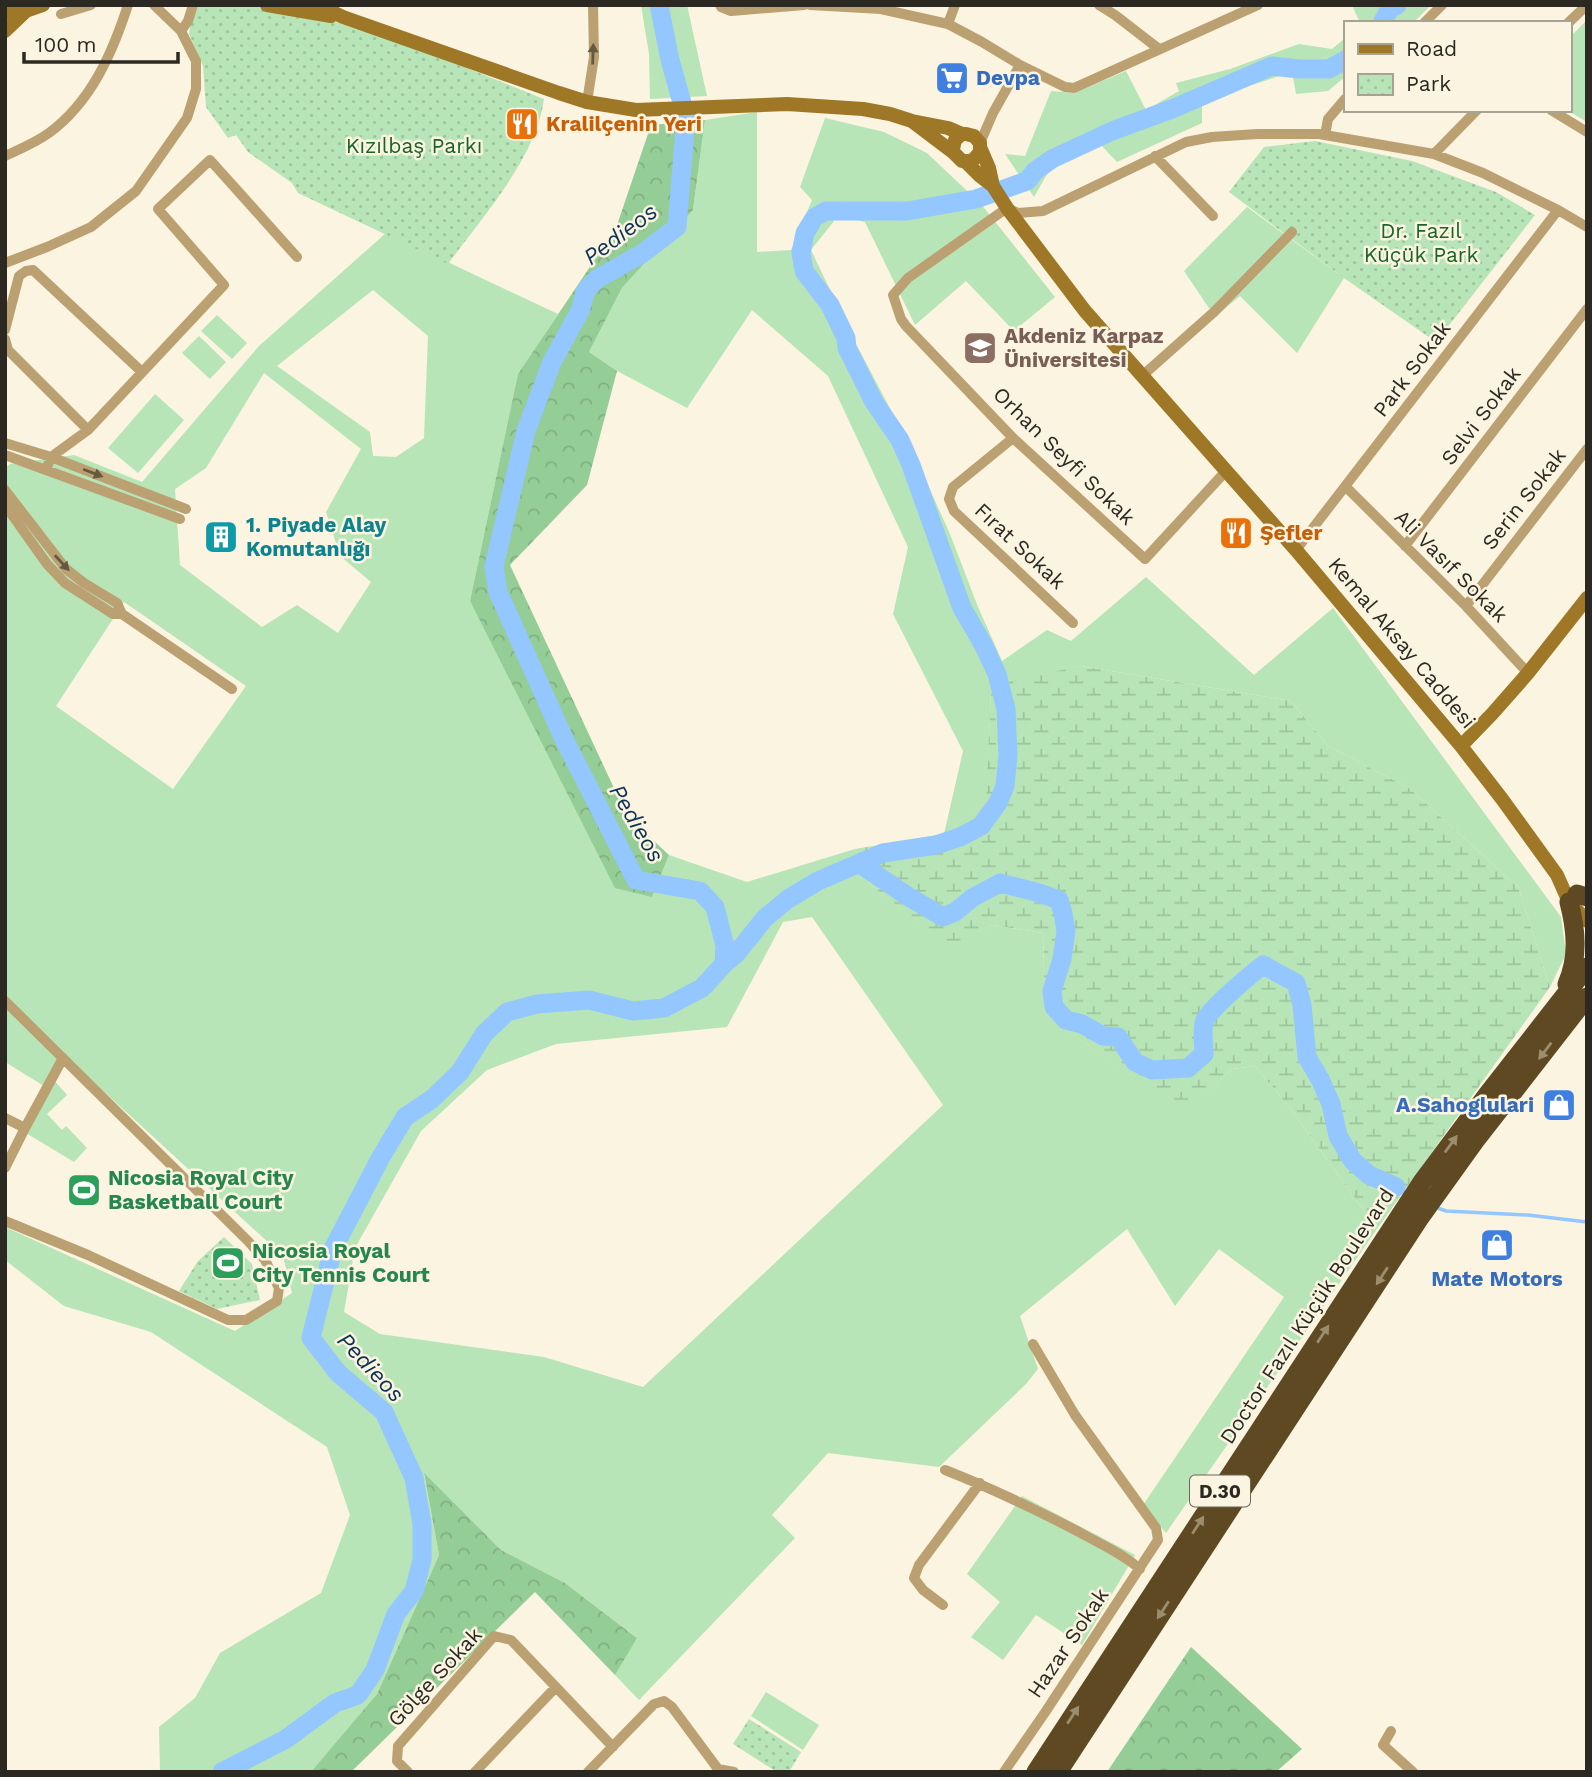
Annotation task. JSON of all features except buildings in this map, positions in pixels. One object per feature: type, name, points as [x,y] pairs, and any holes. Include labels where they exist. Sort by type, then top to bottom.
[{"type":"highway","points":[[1558,1004],[1576,956],[1573,919],[1580,899]]},
{"type":"highway","name":"Doctor Fazıl Küçük Boulevard","points":[[1036,1772],[1431,1186],[1487,1095],[1587,967]]},
{"type":"highway","name":"Doctor Fazıl Küçük Boulevard","points":[[1431,1186],[1475,1141],[1587,997]]},
{"type":"highway","name":"Doctor Fazıl Küçük Boulevard","points":[[1058,1772],[1412,1214]]},
{"type":"main road","points":[[5,12],[26,11],[43,5]]},
{"type":"main road","points":[[267,5],[343,17]]},
{"type":"main road","points":[[318,5],[343,17],[587,102],[636,110],[787,104],[863,109],[974,136],[980,145],[980,152],[974,159],[960,158],[953,144],[964,134]]},
{"type":"main road","points":[[5,31],[26,11]]},
{"type":"main road","name":"Kemal Aksay Caddesi","points":[[912,121],[993,186]]},
{"type":"main road","name":"Kemal Aksay Caddesi","points":[[980,145],[993,186],[1085,311],[1296,550],[1461,746],[1557,875],[1580,899],[1587,921]]},
{"type":"main road","points":[[1461,746],[1528,673],[1585,604]]},
{"type":"street","points":[[61,14],[91,5]]},
{"type":"street","points":[[5,156],[48,134],[78,105],[103,70],[128,5]]},
{"type":"street","points":[[5,263],[91,227],[136,191],[187,118],[196,89],[196,61],[181,32],[155,5]]},
{"type":"street","points":[[181,32],[193,5]]},
{"type":"street","points":[[587,102],[594,57],[593,5]]},
{"type":"street","points":[[720,6],[731,11],[804,5]]},
{"type":"street","points":[[810,5],[881,9],[948,24],[1020,65],[1065,87],[1074,88],[1240,8],[1258,5]]},
{"type":"street","points":[[948,24],[955,5]]},
{"type":"street","points":[[1098,5],[1158,49]]},
{"type":"street","points":[[1426,21],[1442,5]]},
{"type":"street","points":[[1570,21],[1587,5]]},
{"type":"street","points":[[980,145],[993,113],[1020,65]]},
{"type":"street","points":[[1325,135],[1328,119],[1344,100]]},
{"type":"street","points":[[1434,154],[1475,112]]},
{"type":"street","points":[[1553,112],[1587,132]]},
{"type":"street","points":[[964,134],[979,127],[993,113]]},
{"type":"street","points":[[1007,208],[1018,213],[1044,211],[1186,142],[1257,134],[1325,135],[1434,154],[1483,173],[1587,227]]},
{"type":"street","points":[[1155,156],[1213,216]]},
{"type":"street","points":[[46,470],[51,457],[88,430],[224,285],[158,209],[210,160],[297,257]]},
{"type":"street","name":"Orhan Seyfi Sokak","points":[[1007,208],[908,278],[893,295],[906,326],[1013,438],[1145,559],[1226,471]]},
{"type":"street","name":"Park Sokak","points":[[1296,550],[1558,210]]},
{"type":"street","points":[[1142,376],[1214,312],[1292,232]]},
{"type":"street","points":[[5,330],[19,276],[33,270],[142,372]]},
{"type":"street","name":"Selvi Sokak","points":[[1405,546],[1585,315]]},
{"type":"street","points":[[5,339],[8,350],[88,430]]},
{"type":"street","name":"Fırat Sokak","points":[[1013,438],[953,487],[949,499],[954,511],[1073,623]]},
{"type":"street","points":[[5,443],[51,457],[183,514],[5,455]]},
{"type":"street","name":"Serin Sokak","points":[[1466,606],[1587,449]]},
{"type":"street","name":"Ali Vasıf Sokak","points":[[1346,487],[1466,606],[1528,673]]},
{"type":"street","points":[[5,490],[66,569],[117,603],[122,614],[232,689]]},
{"type":"street","points":[[5,505],[47,564],[65,583],[113,614],[122,614]]},
{"type":"street","points":[[5,1001],[248,1241],[265,1260],[279,1288],[277,1301],[246,1320],[228,1320],[88,1255],[5,1221]]},
{"type":"street","points":[[5,1168],[63,1058]]},
{"type":"street","points":[[5,1118],[25,1128]]},
{"type":"street","name":"Hazar Sokak","points":[[1003,1772],[1158,1540],[1158,1534],[1149,1519],[1074,1415],[1033,1344]]},
{"type":"street","points":[[945,1470],[980,1483],[1056,1520],[1126,1557],[1140,1569]]},
{"type":"street","points":[[943,1605],[923,1590],[914,1578],[919,1565],[980,1483]]},
{"type":"street","points":[[1121,1598],[1147,1604]]},
{"type":"street","name":"Gölge Sokak","points":[[408,1772],[397,1761],[398,1746],[494,1636],[511,1640],[612,1747]]},
{"type":"street","points":[[475,1772],[556,1687]]},
{"type":"street","points":[[588,1772],[654,1704],[664,1701],[672,1707],[716,1770],[734,1772]]},
{"type":"street","points":[[1391,1731],[1383,1745],[1413,1772]]},
{"type":"green space","name":"Kızılbaş Parkı","points":[[199,5],[272,5],[339,23],[437,56],[544,99],[531,143],[506,186],[448,264],[298,193],[292,183],[248,152],[236,135],[228,138],[206,107],[203,66],[189,34],[191,21]]},
{"type":"green space","points":[[641,5],[687,5],[707,96],[650,99],[649,54]]},
{"type":"green space","points":[[1352,5],[1431,5],[1415,21],[1359,21]]},
{"type":"green space","points":[[1587,20],[1587,122],[1570,112],[1571,36]]},
{"type":"green space","points":[[1344,39],[1344,78],[1328,91],[1296,94],[1292,72],[1202,101],[1202,123],[1117,162],[1099,143],[1051,167],[1034,197],[1005,154],[1025,156],[1051,91],[1074,93],[1126,71],[1146,110],[1179,91],[1176,83],[1230,69],[1299,44],[1332,49]]},
{"type":"green space","points":[[757,112],[757,252],[791,250],[812,200],[800,187],[825,118],[884,132],[927,153],[981,204],[1055,297],[1014,331],[966,281],[915,325],[865,222],[838,216],[811,250],[855,342],[914,454],[1002,661],[1047,630],[1071,641],[1146,577],[1254,675],[1333,608],[1561,917],[1566,954],[1550,987],[1518,887],[1409,788],[1328,746],[1291,701],[1081,666],[991,690],[987,802],[944,834],[963,751],[893,614],[908,547],[828,376],[752,310],[687,408],[617,371],[589,352],[622,288],[693,210],[705,120]]},
{"type":"green space","points":[[705,120],[693,210],[622,288],[589,352],[617,371],[587,485],[510,565],[627,816],[669,855],[652,897],[615,888],[470,601],[518,374],[616,228],[651,125]]},
{"type":"green space","name":"Dr. Fazıl Küçük Park","points":[[1315,141],[1412,161],[1496,192],[1535,215],[1436,342],[1344,278],[1229,192],[1264,147]]},
{"type":"green space","points":[[1247,207],[1344,278],[1297,353],[1240,296],[1215,317],[1184,271]]},
{"type":"green space","points":[[386,233],[558,314],[518,375],[470,601],[652,897],[669,855],[747,882],[855,849],[871,885],[946,946],[992,925],[1043,933],[1045,1014],[1182,1112],[1232,1069],[1255,1066],[1290,1108],[1377,1229],[1166,1533],[1143,1505],[1284,1297],[1219,1249],[1175,1306],[1127,1229],[1020,1316],[1038,1369],[1026,1384],[939,1467],[828,1453],[772,1515],[795,1538],[639,1700],[615,1675],[636,1637],[565,1583],[501,1550],[424,1474],[439,1555],[377,1694],[313,1772],[160,1772],[159,1727],[195,1698],[220,1653],[321,1593],[350,1515],[327,1447],[151,1332],[64,1306],[5,1260],[5,1227],[235,1331],[292,1293],[283,1256],[62,1053],[44,1086],[5,1062],[5,468],[10,464],[74,455],[142,482],[259,346]],"holes":[[[373,290],[428,336],[424,438],[396,457],[373,456],[370,432],[277,366]],[[264,373],[361,449],[326,512],[340,556],[371,582],[338,633],[297,605],[262,627],[180,565],[175,489],[206,468]],[[124,602],[246,686],[173,789],[56,706]],[[812,917],[943,1105],[643,1387],[544,1357],[380,1334],[344,1312],[355,1248],[421,1131],[487,1070],[556,1044],[727,1027],[783,922]]]},
{"type":"green space","points":[[217,315],[247,343],[232,359],[201,331]]},
{"type":"green space","points":[[199,336],[226,362],[210,379],[182,353]]},
{"type":"green space","points":[[155,394],[184,420],[138,473],[108,448]]},
{"type":"green space","points":[[1081,666],[1291,701],[1328,746],[1409,788],[1518,887],[1550,987],[1377,1229],[1290,1108],[1255,1066],[1232,1069],[1182,1113],[1045,1014],[1043,933],[992,925],[946,947],[871,885],[855,849],[944,834],[986,802],[991,690],[1013,680]]},
{"type":"green space","points":[[54,1080],[67,1095],[47,1114],[62,1130],[66,1126],[87,1148],[74,1162],[26,1133]]},
{"type":"green space","name":"Nicosia Royal City Basketball Court","points":[[85,1173],[100,1185],[83,1207],[68,1196]]},
{"type":"green space","points":[[224,1237],[252,1264],[260,1300],[217,1309],[179,1291],[198,1261]]},
{"type":"green space","points":[[424,1473],[501,1550],[565,1583],[637,1638],[615,1675],[535,1592],[351,1772],[311,1772],[377,1694],[439,1555]]},
{"type":"green space","points":[[1022,1496],[1135,1555],[1082,1645],[1036,1615],[1003,1660],[971,1637],[1000,1602],[967,1574]]},
{"type":"green space","points":[[1191,1647],[1302,1749],[1276,1772],[1107,1772]]},
{"type":"green space","points":[[766,1692],[819,1725],[803,1750],[751,1716]]},
{"type":"green space","points":[[749,1719],[801,1752],[789,1772],[777,1772],[733,1744]]},
{"type":"waterway","name":"Pedieos","points":[[222,1772],[286,1739],[335,1703],[358,1695],[375,1670],[396,1614],[414,1591],[422,1560],[422,1524],[414,1478],[384,1412],[338,1373],[311,1338],[333,1249],[405,1117],[432,1099],[460,1072],[484,1034],[507,1012],[537,1004],[589,1000],[633,1011],[664,1008],[702,988],[724,964],[725,946],[715,907],[700,891],[636,880],[565,741],[498,592],[494,566],[526,431],[552,362],[580,311],[586,290],[597,279],[643,253],[677,227],[686,117],[670,60],[659,5]]},
{"type":"waterway","points":[[1383,21],[1389,10],[1397,5]]},
{"type":"waterway","points":[[724,964],[736,954],[765,918],[788,899],[818,881],[883,853],[936,845],[981,826],[998,803],[1005,786],[1008,755],[1006,709],[997,674],[962,608],[900,440],[874,402],[847,348],[846,338],[830,305],[804,271],[801,253],[805,233],[815,217],[826,211],[907,211],[976,199],[1027,181],[1035,171],[1052,159],[1112,131],[1172,109],[1272,66],[1329,69],[1344,61]]},
{"type":"waterway","points":[[860,864],[943,917],[1000,883],[1059,900],[1066,931],[1062,959],[1052,991],[1054,1007],[1066,1020],[1082,1024],[1103,1036],[1118,1037],[1135,1062],[1152,1070],[1188,1068],[1204,1054],[1203,1033],[1208,1015],[1263,965],[1296,983],[1302,1005],[1307,1057],[1331,1104],[1338,1136],[1353,1161],[1369,1175],[1396,1187]]},
{"type":"waterway","points":[[1396,1187],[1406,1193]]},
{"type":"waterway","points":[[1435,1207],[1446,1211],[1528,1215],[1587,1222]]},
{"type":"place","name":"Devpa","points":[[952,78]]},
{"type":"place","name":"Kralilçenin Yeri","points":[[522,124]]},
{"type":"place","name":"Akdeniz Karpaz Üniversitesi","points":[[980,348]]},
{"type":"place","name":"Şefler","points":[[1236,533]]},
{"type":"place","name":"1. Piyade Alay Komutanlığı","points":[[221,537]]},
{"type":"place","name":"A.Sahoglulari","points":[[1559,1105]]},
{"type":"place","name":"Nicosia Royal City Basketball Court","points":[[84,1190]]},
{"type":"place","name":"Mate Motors","points":[[1497,1245]]},
{"type":"place","name":"Nicosia Royal City Tennis Court","points":[[228,1263]]}]
